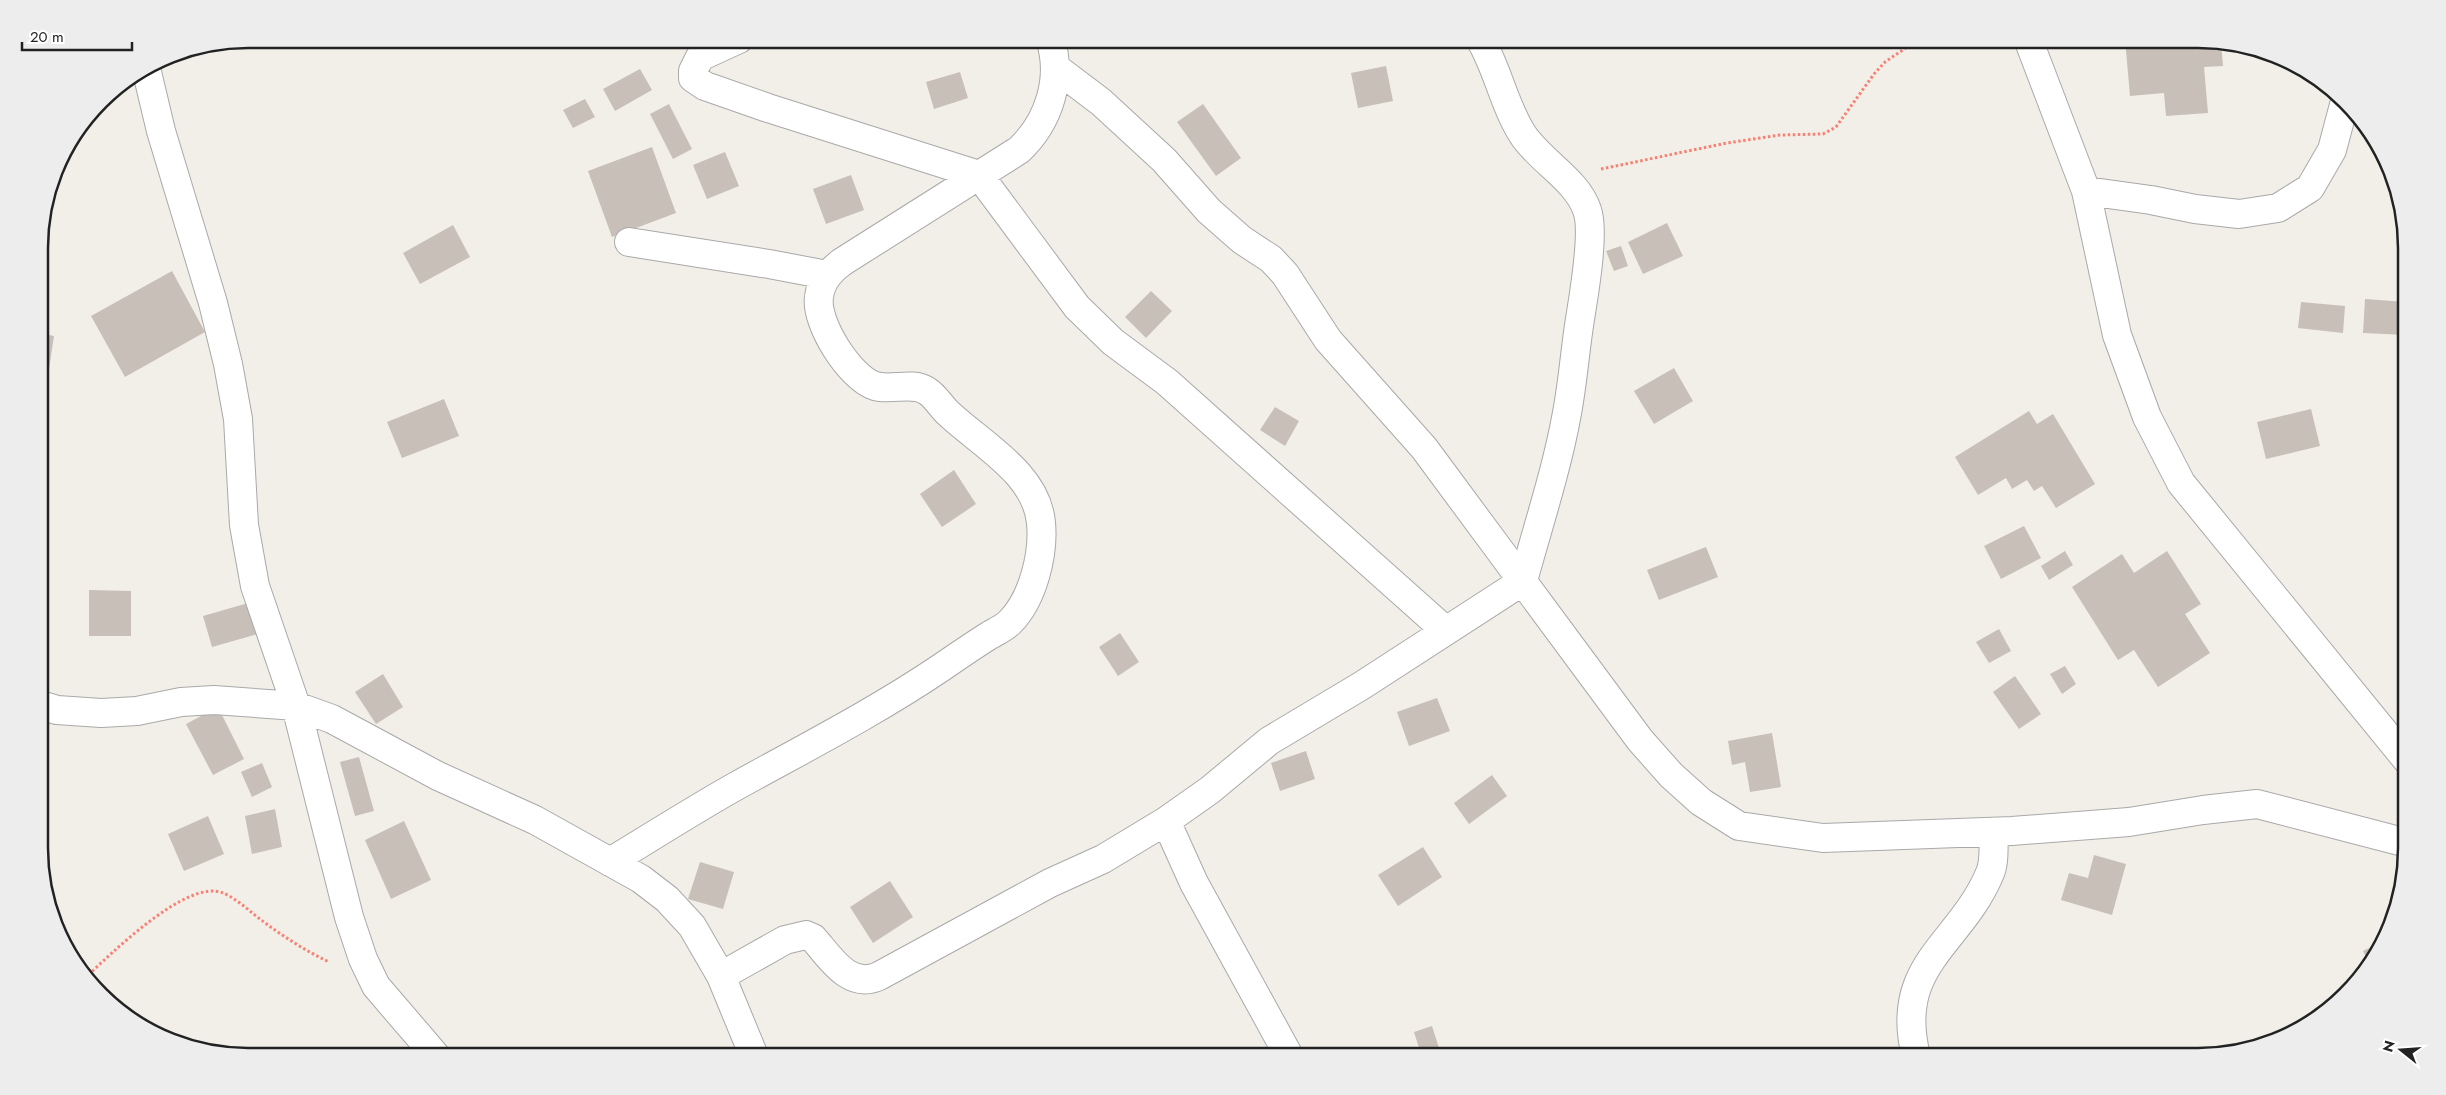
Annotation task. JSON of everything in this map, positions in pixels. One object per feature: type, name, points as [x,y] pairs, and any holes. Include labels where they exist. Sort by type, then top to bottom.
[{"type":"street","points":[[720,48],[700,57],[693,71],[693,78],[705,86],[980,176],[1077,307],[1107,336],[1167,382],[1446,631]]},
{"type":"street","points":[[610,862],[735,787],[894,700],[1003,628],[1015,616],[1030,589],[1041,540],[1041,520],[1027,486],[1014,470],[926,390],[917,387],[887,388],[875,386],[858,376],[841,355],[822,322],[819,299],[827,275],[850,256],[980,176],[1019,150],[1030,140],[1050,104],[1056,68],[1052,48]]},
{"type":"street","points":[[721,976],[785,940],[806,935],[813,938],[848,976],[857,979],[872,979],[1050,882],[1103,858],[1166,820],[1210,790],[1269,741],[1523,581],[1567,414],[1586,281],[1589,222],[1588,210],[1564,177],[1534,150],[1518,127],[1493,63],[1485,48]]},
{"type":"street","points":[[2031,48],[2086,191],[2117,335],[2147,417],[2181,483],[2398,749]]},
{"type":"street","points":[[1056,68],[1101,102],[1164,160],[1209,210],[1242,240],[1271,259],[1285,274],[1328,340],[1424,448],[1640,740],[1671,776],[1701,802],[1739,826],[1823,838],[1994,832],[2129,822],[2203,810],[2257,804],[2398,842]]},
{"type":"street","points":[[147,74],[156,113],[213,303],[228,364],[238,419],[244,525],[255,586],[296,706],[349,916],[363,959],[376,986],[429,1048]]},
{"type":"street","points":[[2086,191],[2151,200],[2195,209],[2240,214],[2278,208],[2310,188],[2332,150],[2343,109]]},
{"type":"street","points":[[629,242],[827,275]]},
{"type":"street","points":[[48,707],[57,710],[101,713],[137,711],[202,700],[296,706],[332,719],[438,776],[535,820],[641,879],[667,899],[692,926],[721,976],[751,1048]]},
{"type":"street","points":[[1166,820],[1194,883],[1285,1048]]},
{"type":"street","points":[[1914,1048],[1911,1036],[1910,1010],[1915,992],[1932,956],[1978,898],[1987,880],[1991,871],[1994,832]]},
{"type":"path","points":[[1564,177],[1727,143],[1780,135],[1824,134],[1836,127],[1874,74],[1885,62],[1906,48]]},
{"type":"path","points":[[91,972],[132,934],[183,899],[205,891],[215,890],[229,896],[309,953],[376,986]]},
{"type":"building","points":[[2126,48],[2221,49],[2223,66],[2204,67],[2208,113],[2166,116],[2164,93],[2130,96]]},
{"type":"building","points":[[1386,66],[1393,101],[1358,108],[1351,73]]},
{"type":"building","points":[[640,69],[652,90],[615,111],[603,89]]},
{"type":"building","points":[[960,72],[968,98],[934,109],[926,82]]},
{"type":"building","points":[[585,99],[595,117],[573,128],[563,110]]},
{"type":"building","points":[[669,104],[692,149],[673,159],[650,114]]},
{"type":"building","points":[[1203,104],[1241,158],[1216,176],[1177,122]]},
{"type":"building","points":[[652,147],[676,213],[612,237],[588,171]]},
{"type":"building","points":[[725,152],[739,186],[707,199],[693,165]]},
{"type":"building","points":[[851,175],[864,210],[826,224],[813,189]]},
{"type":"building","points":[[1667,223],[1683,256],[1643,274],[1628,242]]},
{"type":"building","points":[[453,225],[470,257],[420,284],[403,253]]},
{"type":"building","points":[[1621,246],[1628,266],[1614,271],[1606,251]]},
{"type":"building","points":[[172,271],[205,332],[125,377],[91,316]]},
{"type":"building","points":[[1151,291],[1172,311],[1146,338],[1125,317]]},
{"type":"building","points":[[2365,299],[2398,301],[2398,335],[2363,333]]},
{"type":"building","points":[[2301,302],[2345,306],[2343,333],[2298,328]]},
{"type":"building","points":[[48,335],[54,336],[48,369]]},
{"type":"building","points":[[1674,368],[1693,401],[1654,424],[1634,391]]},
{"type":"building","points":[[444,399],[459,436],[402,458],[387,422]]},
{"type":"building","points":[[1275,407],[1299,421],[1285,446],[1260,430]]},
{"type":"building","points":[[2311,409],[2320,446],[2266,459],[2257,422]]},
{"type":"building","points":[[2029,411],[2037,424],[2053,414],[2095,484],[2056,508],[2042,486],[2034,491],[2027,480],[2012,489],[2006,478],[1978,495],[1955,457]]},
{"type":"building","points":[[954,470],[976,504],[942,527],[920,494]]},
{"type":"building","points":[[2024,526],[2041,558],[2001,579],[1984,546]]},
{"type":"building","points":[[1706,547],[1718,577],[1659,600],[1647,570]]},
{"type":"building","points":[[2065,551],[2073,565],[2049,580],[2041,566]]},
{"type":"building","points":[[2167,551],[2201,604],[2185,614],[2210,653],[2158,687],[2134,650],[2118,660],[2072,587],[2122,554],[2134,573]]},
{"type":"building","points":[[89,590],[131,591],[131,636],[89,636]]},
{"type":"building","points":[[259,600],[268,631],[212,647],[203,616]]},
{"type":"building","points":[[1999,629],[2011,651],[1989,663],[1976,642]]},
{"type":"building","points":[[1120,633],[1139,662],[1118,676],[1099,647]]},
{"type":"building","points":[[2065,666],[2076,684],[2062,694],[2050,674]]},
{"type":"building","points":[[383,674],[403,707],[376,724],[355,692]]},
{"type":"building","points":[[2015,676],[2041,714],[2019,729],[1993,692]]},
{"type":"building","points":[[1437,698],[1450,731],[1409,746],[1397,712]]},
{"type":"building","points":[[218,707],[244,759],[213,775],[186,724]]},
{"type":"building","points":[[1772,733],[1781,787],[1750,792],[1745,762],[1732,765],[1728,741]]},
{"type":"building","points":[[1306,751],[1315,779],[1280,791],[1271,763]]},
{"type":"building","points":[[359,757],[374,811],[355,816],[340,762]]},
{"type":"building","points":[[262,763],[272,787],[252,797],[241,772]]},
{"type":"building","points":[[1492,775],[1507,796],[1469,824],[1454,803]]},
{"type":"building","points":[[275,809],[282,847],[252,854],[245,816]]},
{"type":"building","points":[[208,816],[224,854],[184,871],[168,834]]},
{"type":"building","points":[[404,821],[431,880],[391,899],[365,840]]},
{"type":"building","points":[[1423,847],[1442,877],[1398,906],[1378,875]]},
{"type":"building","points":[[2094,855],[2126,864],[2112,915],[2061,900],[2069,873],[2088,878]]},
{"type":"building","points":[[700,862],[734,872],[723,909],[688,899]]},
{"type":"building","points":[[890,881],[913,917],[873,943],[850,907]]},
{"type":"building","points":[[2373,946],[2366,957],[2363,951]]},
{"type":"building","points":[[1432,1026],[1439,1048],[1419,1048],[1414,1032]]}]
